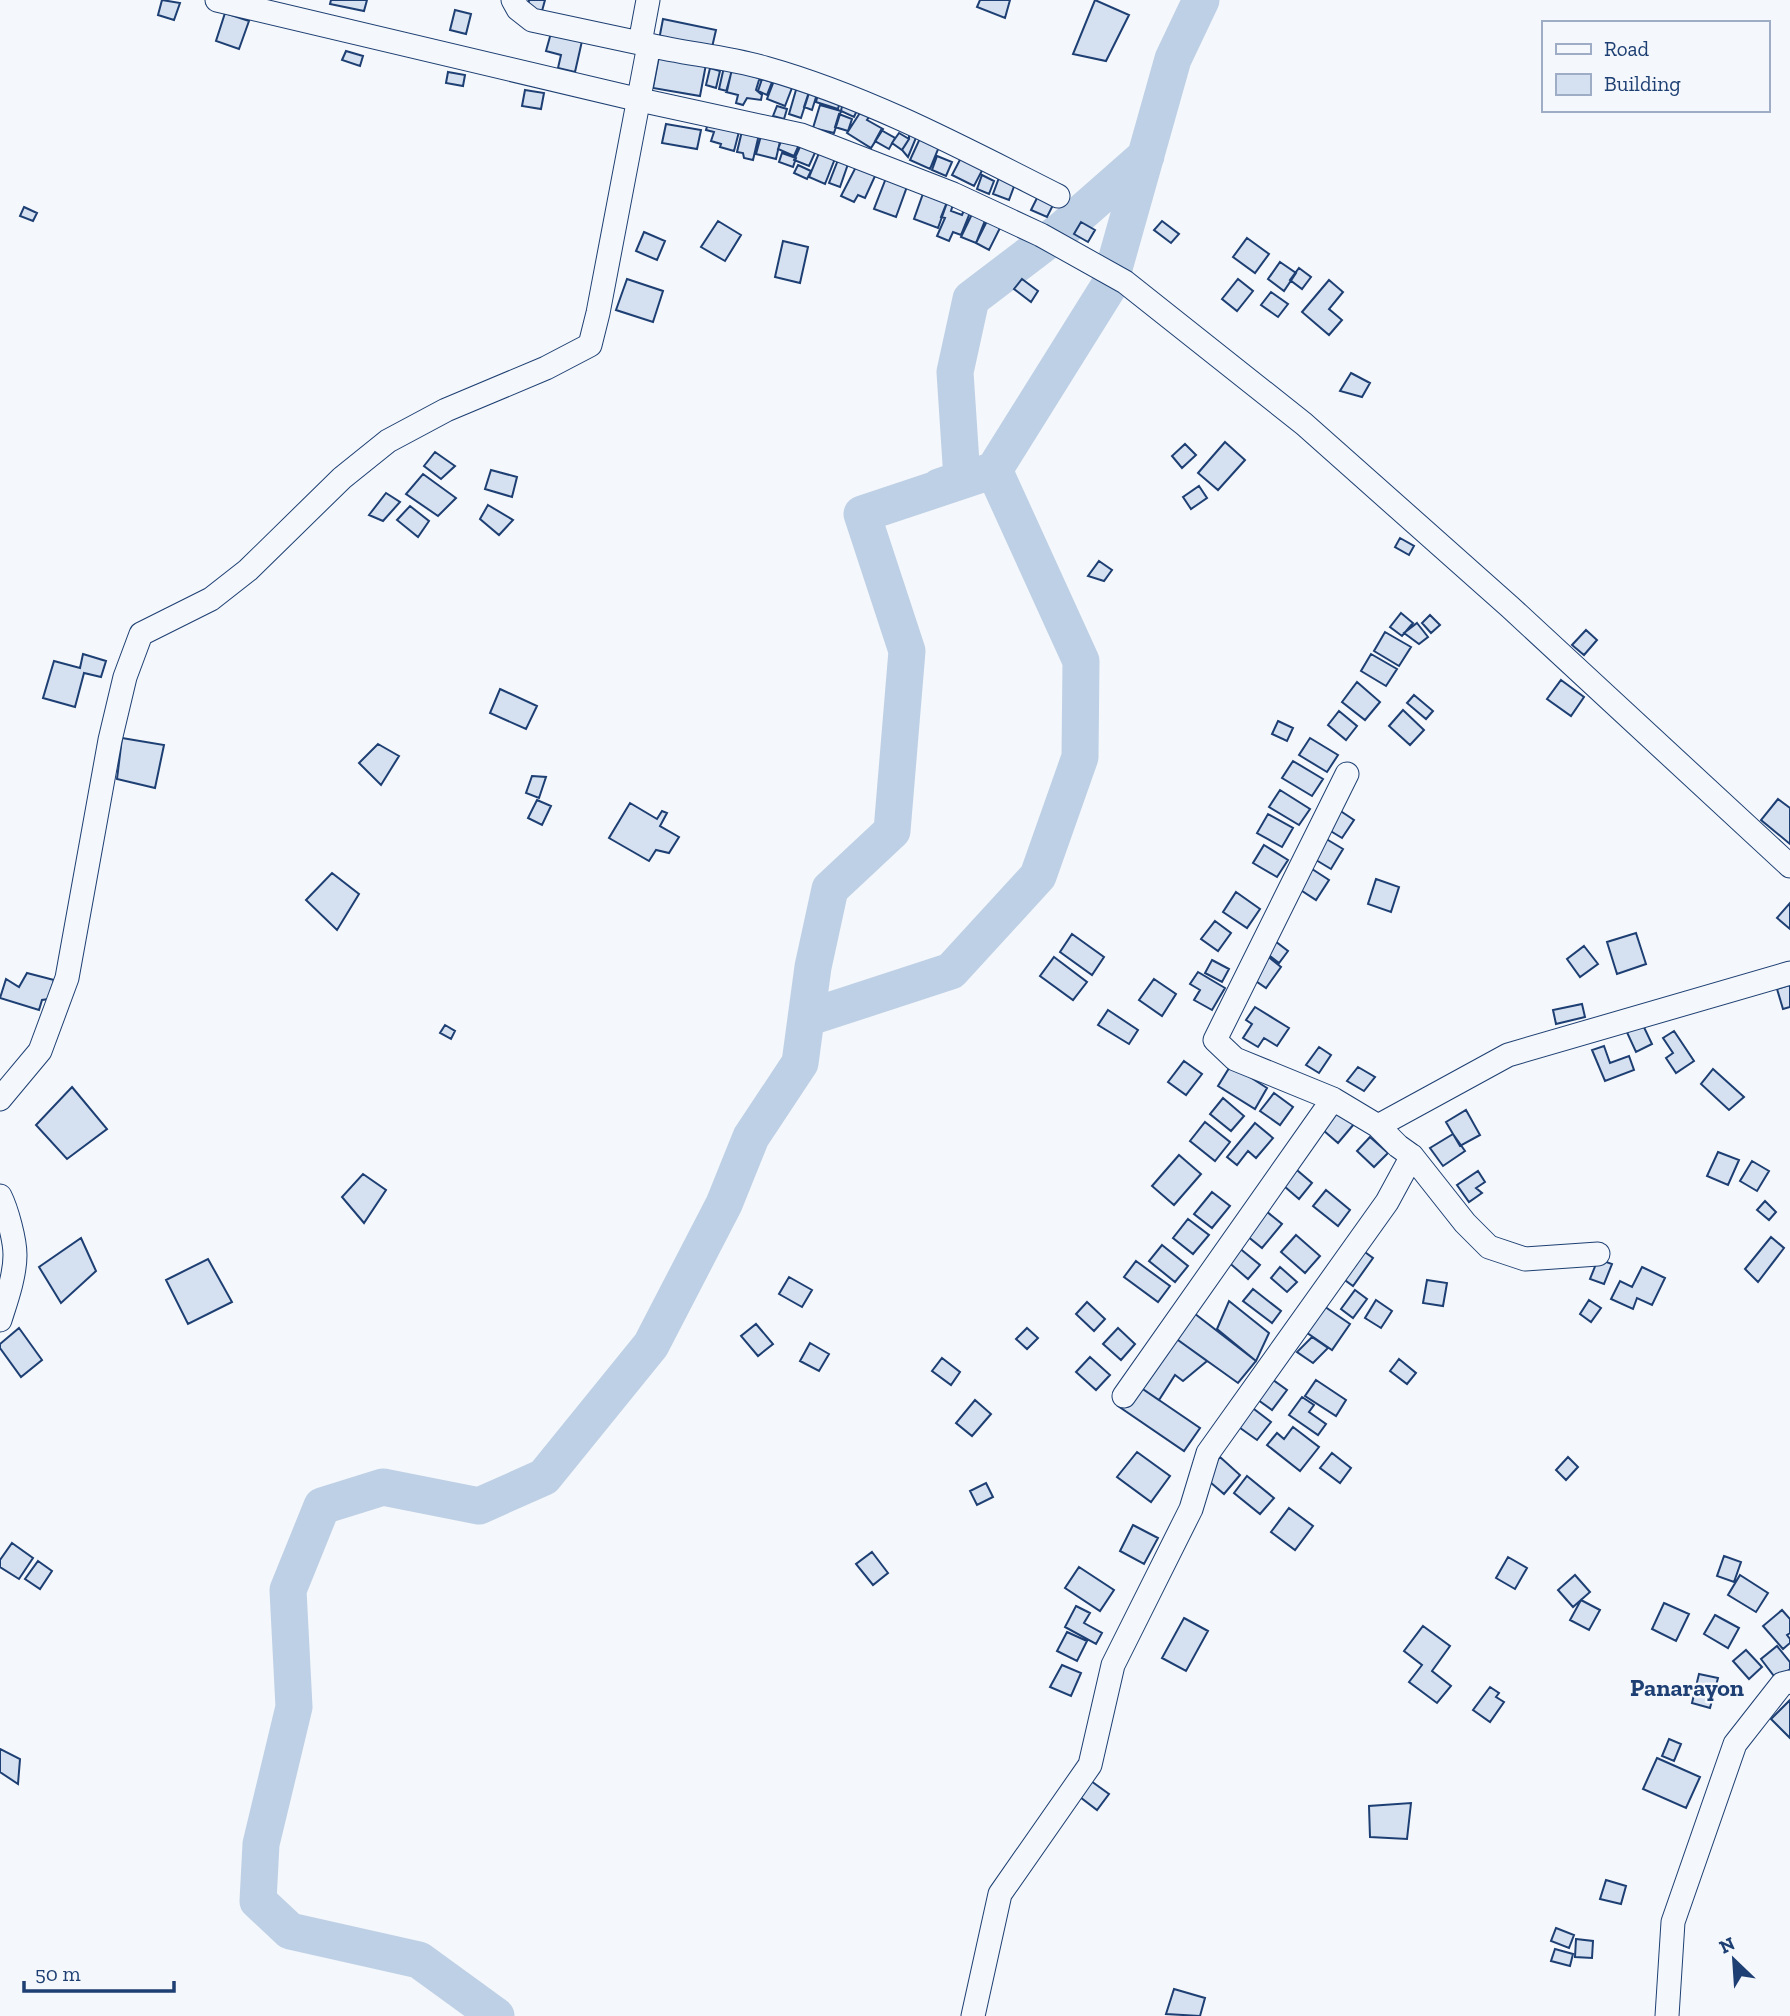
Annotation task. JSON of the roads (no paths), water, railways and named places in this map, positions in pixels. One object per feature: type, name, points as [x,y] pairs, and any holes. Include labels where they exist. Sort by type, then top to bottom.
[{"type":"street","points":[[217,0],[640,100],[801,135],[953,194],[1041,235],[1125,282],[1304,424],[1510,607],[1790,866]]},
{"type":"street","points":[[513,0],[518,9],[531,20],[762,67],[805,80],[878,108],[1058,196]]},
{"type":"street","points":[[0,1099],[40,1051],[67,978],[110,740],[125,677],[141,634],[220,592],[248,570],[342,478],[388,441],[446,410],[546,368],[590,345],[640,100],[648,0]]},
{"type":"street","points":[[1347,774],[1215,1040],[1235,1059],[1333,1100],[1378,1126],[1412,1156],[1465,1223],[1489,1247],[1525,1259],[1598,1254]]},
{"type":"street","points":[[1378,1126],[1508,1055],[1790,973]]},
{"type":"street","points":[[1124,1396],[1333,1100]]},
{"type":"street","points":[[973,2016],[1000,1894],[1090,1765],[1114,1665],[1191,1508],[1208,1453],[1387,1202],[1412,1156]]},
{"type":"street","points":[[0,1196],[5,1207],[15,1255],[8,1295],[0,1320]]},
{"type":"street","points":[[1667,2016],[1673,1922],[1735,1744],[1782,1684],[1790,1682]]},
{"type":"waterway","points":[[496,2016],[419,1960],[290,1931],[258,1901],[261,1844],[294,1707],[288,1590],[322,1506],[383,1487],[479,1506],[544,1477],[651,1345],[724,1204],[751,1137],[800,1063],[813,967],[830,889],[892,831],[907,651],[862,514],[994,470],[1109,286],[1173,59],[1201,0]]},
{"type":"waterway","points":[[939,487],[962,479],[955,372],[971,299],[1063,229],[1146,156]]},
{"type":"waterway","points":[[807,1018],[951,971],[1038,876],[1080,757],[1081,661],[994,470]]},
{"type":"district","name":"Panarayon","points":[[1687,1687]]}]
